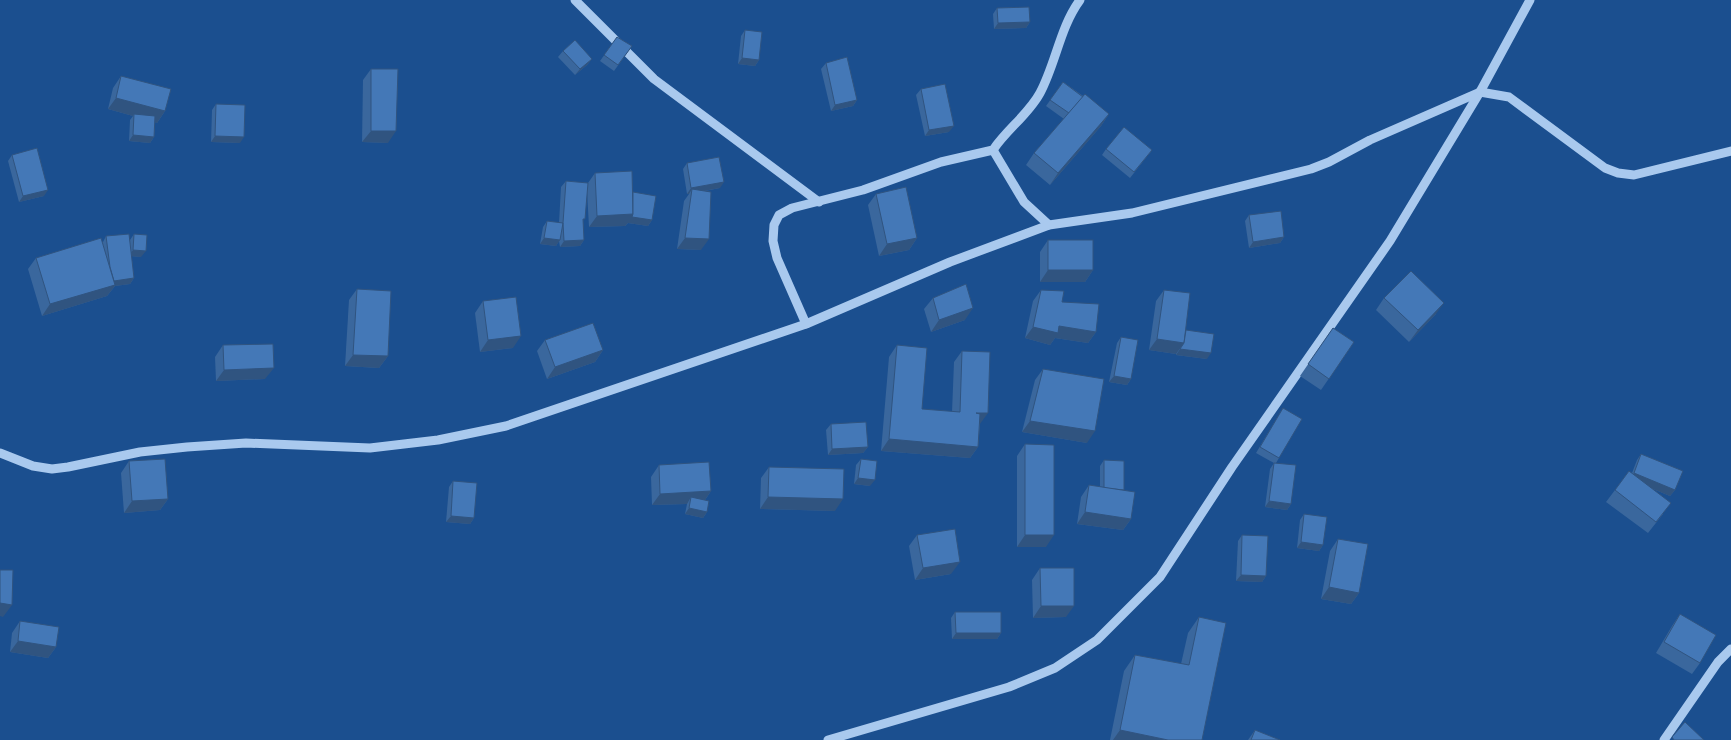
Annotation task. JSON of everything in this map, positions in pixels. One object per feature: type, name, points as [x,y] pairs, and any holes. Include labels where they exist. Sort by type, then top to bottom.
[{"type":"street","points":[[574,0],[654,79],[819,202]]},
{"type":"street","points":[[806,324],[777,258],[773,242],[772,232],[779,215],[792,208],[863,190],[941,162],[994,150],[1003,136],[1032,108],[1047,80],[1068,22],[1080,0]]},
{"type":"street","points":[[828,740],[1009,687],[1055,668],[1097,640],[1160,577],[1232,467],[1390,240],[1480,92],[1530,0]]},
{"type":"street","points":[[0,453],[32,466],[52,469],[140,452],[246,443],[370,448],[438,440],[506,426],[806,324],[950,262],[1049,225],[1132,213],[1311,169],[1329,162],[1370,140],[1480,92],[1509,97],[1605,168],[1618,173],[1634,175],[1731,151]]},
{"type":"street","points":[[994,150],[1024,202],[1049,225]]},
{"type":"street","points":[[1664,740],[1718,662],[1731,649]]},
{"type":"building","points":[[1029,7],[1030,22],[998,23],[997,8]]},
{"type":"building","points":[[745,30],[762,32],[759,60],[742,58]]},
{"type":"building","points":[[617,37],[632,46],[618,65],[604,55]]},
{"type":"building","points":[[575,40],[592,59],[580,69],[563,51]]},
{"type":"building","points":[[847,57],[857,100],[835,105],[826,63]]},
{"type":"building","points":[[371,69],[398,69],[396,131],[371,131]]},
{"type":"building","points":[[121,76],[171,89],[165,111],[116,98]]},
{"type":"building","points":[[1063,82],[1083,97],[1069,113],[1050,100]]},
{"type":"building","points":[[945,84],[954,126],[929,130],[921,89]]},
{"type":"building","points":[[1085,94],[1109,114],[1058,173],[1034,153]]},
{"type":"building","points":[[216,104],[245,105],[244,137],[215,136]]},
{"type":"building","points":[[134,114],[155,116],[154,137],[133,135]]},
{"type":"building","points":[[1124,127],[1152,150],[1134,172],[1106,149]]},
{"type":"building","points":[[37,148],[48,190],[23,196],[12,155]]},
{"type":"building","points":[[719,157],[724,182],[691,188],[687,163]]},
{"type":"building","points":[[632,171],[633,214],[597,216],[595,173]]},
{"type":"building","points":[[566,181],[588,183],[585,219],[583,219],[584,240],[564,241],[563,223]]},
{"type":"building","points":[[906,187],[917,238],[887,244],[876,194]]},
{"type":"building","points":[[692,189],[711,192],[709,239],[685,238]]},
{"type":"building","points":[[633,192],[656,196],[652,220],[632,217]]},
{"type":"building","points":[[1281,211],[1284,237],[1253,242],[1249,215]]},
{"type":"building","points":[[547,221],[563,223],[560,240],[544,238]]},
{"type":"building","points":[[129,234],[134,278],[114,281],[106,236]]},
{"type":"building","points":[[134,234],[147,235],[146,251],[133,250]]},
{"type":"building","points":[[101,238],[115,285],[50,304],[36,258]]},
{"type":"building","points":[[1048,240],[1093,240],[1093,270],[1048,270]]},
{"type":"building","points":[[1411,271],[1444,303],[1418,330],[1384,298]]},
{"type":"building","points":[[966,284],[973,308],[939,320],[933,298]]},
{"type":"building","points":[[357,289],[391,291],[388,356],[353,355]]},
{"type":"building","points":[[1041,290],[1064,291],[1062,302],[1099,304],[1096,332],[1059,326],[1058,333],[1033,327]]},
{"type":"building","points":[[1164,290],[1190,293],[1184,343],[1157,339]]},
{"type":"building","points":[[516,297],[521,336],[488,340],[483,301]]},
{"type":"building","points":[[593,323],[603,350],[555,367],[545,340]]},
{"type":"building","points":[[1333,328],[1354,342],[1329,379],[1308,364]]},
{"type":"building","points":[[1186,330],[1214,334],[1211,353],[1180,349],[1184,343]]},
{"type":"building","points":[[1121,337],[1138,340],[1131,379],[1114,376]]},
{"type":"building","points":[[273,344],[274,368],[224,370],[223,345]]},
{"type":"building","points":[[897,345],[927,348],[922,409],[960,412],[962,351],[990,352],[988,413],[976,413],[980,414],[978,447],[889,439]]},
{"type":"building","points":[[1043,369],[1104,379],[1095,431],[1030,421]]},
{"type":"building","points":[[1283,408],[1302,419],[1279,458],[1260,447]]},
{"type":"building","points":[[866,422],[868,447],[832,449],[831,424]]},
{"type":"building","points":[[1025,444],[1054,445],[1054,535],[1025,535]]},
{"type":"building","points":[[1641,454],[1683,471],[1675,490],[1634,473]]},
{"type":"building","points":[[165,459],[168,499],[132,501],[129,461]]},
{"type":"building","points":[[861,459],[877,461],[875,480],[858,478]]},
{"type":"building","points":[[1104,460],[1124,461],[1124,490],[1104,488]]},
{"type":"building","points":[[709,462],[711,491],[660,494],[659,465]]},
{"type":"building","points":[[1274,463],[1296,465],[1291,504],[1269,501]]},
{"type":"building","points":[[769,467],[844,469],[843,499],[768,497]]},
{"type":"building","points":[[1629,471],[1671,503],[1656,522],[1615,490]]},
{"type":"building","points":[[453,481],[477,483],[474,518],[451,516]]},
{"type":"building","points":[[1089,485],[1135,492],[1131,519],[1085,512]]},
{"type":"building","points":[[691,497],[709,501],[707,512],[689,508]]},
{"type":"building","points":[[1304,514],[1327,517],[1323,545],[1301,542]]},
{"type":"building","points":[[955,529],[960,562],[923,568],[917,535]]},
{"type":"building","points":[[1242,535],[1268,536],[1266,576],[1241,575]]},
{"type":"building","points":[[1338,539],[1368,544],[1359,593],[1329,587]]},
{"type":"building","points":[[1040,568],[1074,568],[1074,606],[1041,606]]},
{"type":"building","points":[[0,570],[13,570],[12,605],[0,603]]},
{"type":"building","points":[[955,612],[1001,612],[1001,633],[956,633]]},
{"type":"building","points":[[1680,614],[1716,635],[1700,663],[1664,642]]},
{"type":"building","points":[[1199,617],[1226,623],[1202,740],[1168,740],[1120,730],[1135,655],[1189,665]]},
{"type":"building","points":[[20,621],[59,627],[56,647],[18,641]]},
{"type":"building","points":[[1685,722],[1704,740],[1674,740],[1672,737]]},
{"type":"building","points":[[1255,730],[1280,740],[1251,740]]}]
